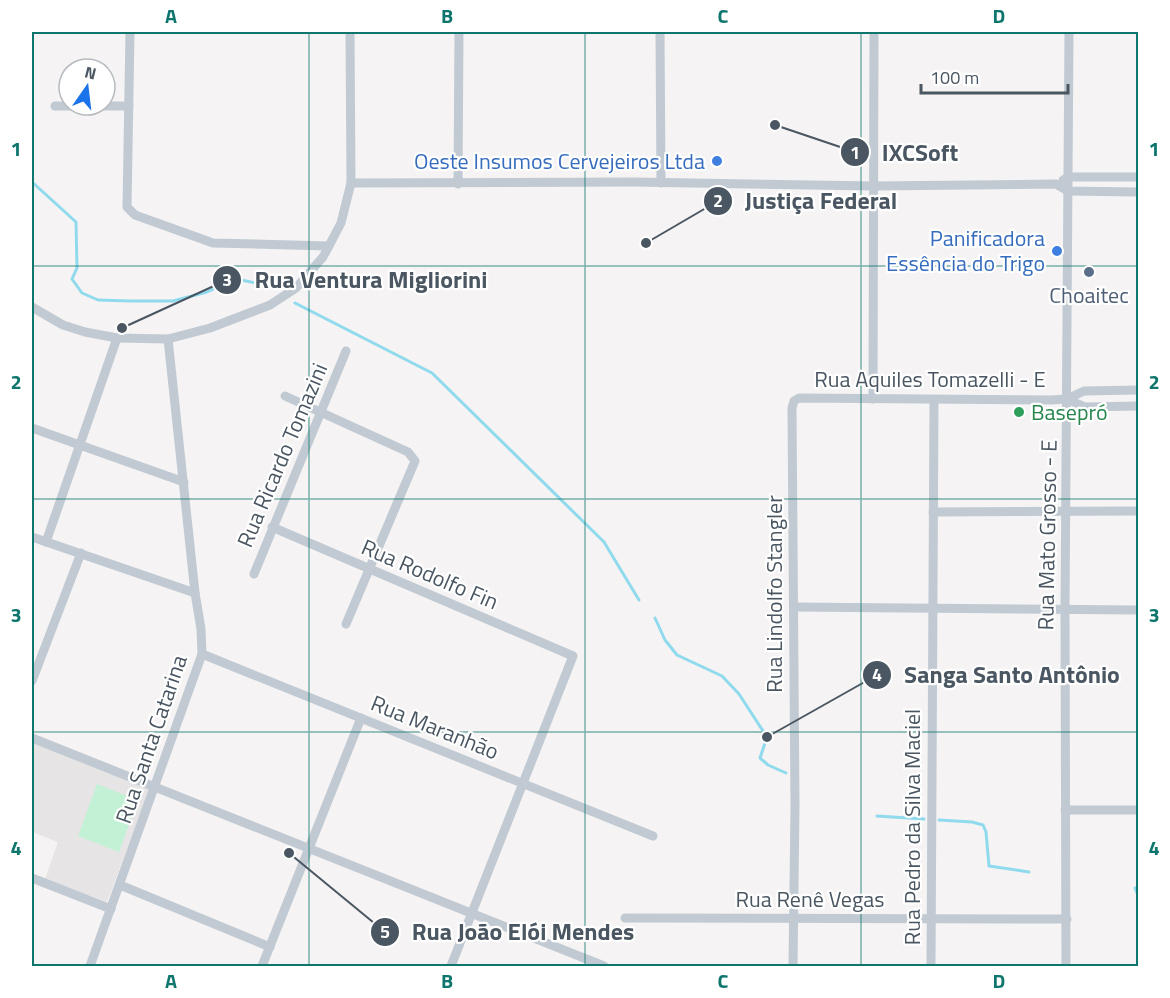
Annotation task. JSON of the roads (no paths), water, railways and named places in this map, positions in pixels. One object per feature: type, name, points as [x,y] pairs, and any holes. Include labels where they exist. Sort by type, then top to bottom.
[{"type":"street","points":[[130,32],[127,207],[129,211],[213,243],[329,246]]},
{"type":"street","points":[[32,307],[63,325],[117,338],[168,339],[210,328],[270,305],[296,288],[323,257],[341,224],[351,183],[351,32]]},
{"type":"street","points":[[458,183],[459,32]]},
{"type":"street","points":[[660,32],[661,183]]},
{"type":"street","points":[[873,399],[874,32]]},
{"type":"street","name":"Rua Mato Grosso - E","points":[[1066,966],[1068,919],[1065,810],[1065,609],[1069,32]]},
{"type":"street","points":[[55,106],[129,106]]},
{"type":"street","points":[[351,183],[874,186],[1056,184],[1068,177],[1138,177]]},
{"type":"street","points":[[1056,184],[1068,191],[1138,192]]},
{"type":"street","points":[[46,542],[117,338]]},
{"type":"street","name":"Rua Santa Catarina","points":[[90,966],[202,654],[168,339]]},
{"type":"street","name":"Rua Ricardo Tomazini","points":[[254,574],[346,351]]},
{"type":"street","name":"Rua Aquiles Tomazelli - E","points":[[1067,399],[1084,391],[1138,390]]},
{"type":"street","points":[[285,396],[408,452],[415,461],[346,624]]},
{"type":"street","name":"Rua Aquiles Tomazelli - E","points":[[794,401],[799,398],[1067,399],[1086,407],[1138,406]]},
{"type":"street","name":"Rua Pedro da Silva Maciel","points":[[931,966],[934,400]]},
{"type":"street","name":"Rua Lindolfo Stangler","points":[[793,966],[792,408],[794,401]]},
{"type":"street","points":[[32,428],[184,482]]},
{"type":"street","points":[[933,512],[1138,511]]},
{"type":"street","name":"Rua Rodolfo Fin","points":[[272,527],[573,656],[524,784]]},
{"type":"street","points":[[32,537],[195,593]]},
{"type":"street","points":[[32,681],[81,553]]},
{"type":"street","points":[[794,607],[1138,610]]},
{"type":"street","name":"Rua Maranhão","points":[[202,654],[653,836]]},
{"type":"street","points":[[262,966],[361,718]]},
{"type":"street","points":[[32,738],[471,915],[604,966]]},
{"type":"street","points":[[451,966],[524,784]]},
{"type":"street","points":[[1065,810],[1138,810]]},
{"type":"street","points":[[32,878],[111,909]]},
{"type":"street","points":[[120,885],[270,947]]},
{"type":"street","name":"Rua Renê Vegas","points":[[625,918],[1068,919]]},
{"type":"waterway","points":[[32,182],[76,222],[77,268],[72,279],[82,293],[98,300],[173,301],[207,292],[236,279],[281,288]]},
{"type":"waterway","points":[[295,303],[432,373],[604,542],[639,600]]},
{"type":"waterway","points":[[655,618],[665,640],[677,655],[722,676],[739,694],[767,737],[760,758],[768,765],[786,773]]},
{"type":"waterway","points":[[877,816],[924,819]]},
{"type":"waterway","points":[[939,820],[983,825],[986,832],[989,866],[1029,872]]},
{"type":"waterway","points":[[1135,888],[1138,895]]},
{"type":"place","name":"IXCSoft","points":[[775,125]]},
{"type":"place","name":"Oeste Insumos Cervejeiros Ltda","points":[[717,161]]},
{"type":"place","name":"Justiça Federal","points":[[646,243]]},
{"type":"place","name":"Panificadora Essência do Trigo","points":[[1057,251]]},
{"type":"place","name":"Choaitec","points":[[1089,272]]},
{"type":"place","name":"Rua Ventura Migliorini","points":[[122,328]]},
{"type":"place","name":"Basepró","points":[[1019,412]]},
{"type":"place","name":"Sanga Santo Antônio","points":[[767,737]]},
{"type":"place","name":"Rua João Elói Mendes","points":[[289,853]]}]
